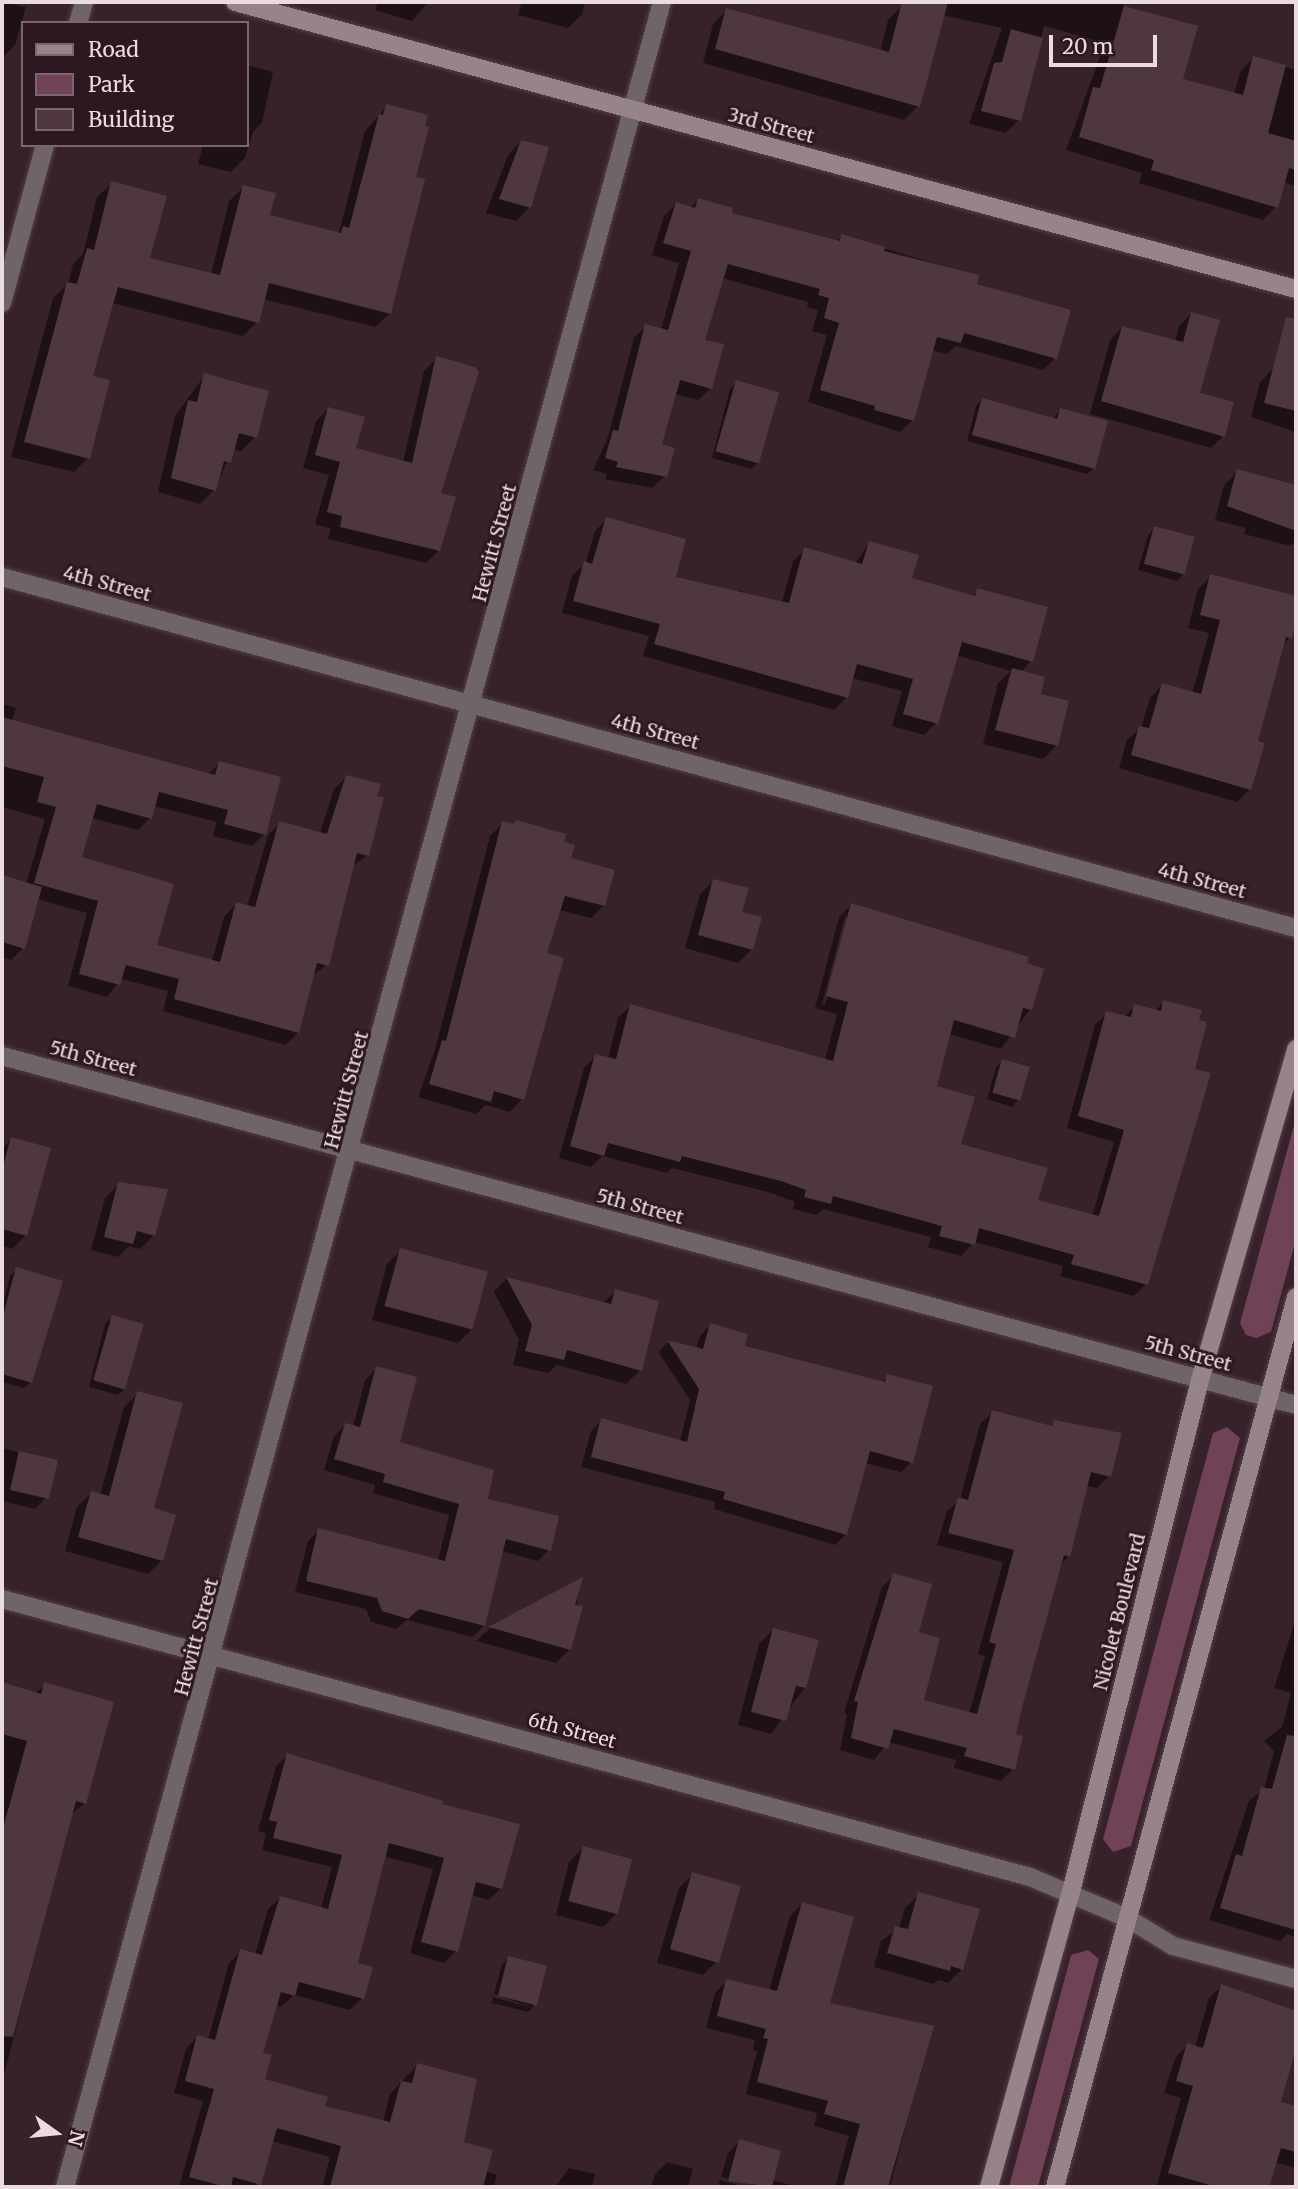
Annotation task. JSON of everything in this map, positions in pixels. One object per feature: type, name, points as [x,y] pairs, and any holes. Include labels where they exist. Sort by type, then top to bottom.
[{"type":"street","points":[[78,21],[83,2]]},
{"type":"street","name":"3rd Street","points":[[235,2],[632,112],[1296,289]]},
{"type":"street","name":"Hewitt Street","points":[[65,2187],[352,1151],[662,2]]},
{"type":"street","points":[[2,303],[44,147]]},
{"type":"street","name":"4th Street","points":[[2,577],[1296,928]]},
{"type":"street","name":"Nicolet Boulevard","points":[[989,2187],[1071,1892],[1200,1380],[1296,1049]]},
{"type":"street","name":"5th Street","points":[[2,1056],[1296,1405]]},
{"type":"street","points":[[1055,2187],[1296,1297]]},
{"type":"street","name":"6th Street","points":[[2,1599],[1030,1877],[1071,1892],[1127,1918],[1172,1946],[1296,1979]]},
{"type":"green space","points":[[1296,1118],[1296,1239],[1271,1332],[1256,1338],[1246,1335],[1240,1323]]},
{"type":"green space","points":[[1227,1427],[1240,1438],[1131,1846],[1113,1852],[1103,1839],[1213,1433]]},
{"type":"green space","points":[[1088,1950],[1099,1959],[1038,2187],[1009,2187],[1071,1955]]},
{"type":"building","points":[[902,2],[948,2],[920,107],[715,49],[726,8],[889,52]]},
{"type":"building","points":[[1124,6],[1198,26],[1183,79],[1243,95],[1253,56],[1286,65],[1268,133],[1296,141],[1296,170],[1289,168],[1278,208],[1151,170],[1154,160],[1079,137],[1093,87],[1100,88]]},
{"type":"building","points":[[1011,29],[1043,38],[1021,121],[981,111],[994,63],[1002,62]]},
{"type":"building","points":[[386,104],[428,115],[425,126],[429,127],[416,177],[425,179],[391,314],[269,283],[259,323],[118,287],[93,376],[110,380],[90,459],[24,442],[67,282],[77,284],[87,248],[94,250],[111,181],[167,196],[150,258],[220,275],[243,185],[276,193],[270,215],[341,233],[343,226],[349,228],[379,114],[383,115]]},
{"type":"building","points":[[521,140],[549,147],[531,208],[499,199]]},
{"type":"building","points":[[698,198],[733,208],[732,213],[840,241],[841,234],[885,247],[884,251],[979,275],[977,284],[1071,310],[1057,359],[964,333],[961,343],[937,337],[914,421],[874,410],[875,406],[820,390],[839,323],[824,318],[829,298],[818,295],[820,289],[728,264],[705,340],[724,344],[712,389],[680,380],[662,444],[675,448],[667,477],[616,467],[618,462],[605,458],[613,430],[618,431],[645,324],[668,330],[691,251],[663,243],[676,202],[695,208]]},
{"type":"building","points":[[1191,312],[1220,320],[1200,393],[1234,402],[1225,437],[1101,401],[1122,326],[1183,342]]},
{"type":"building","points":[[1286,317],[1296,319],[1296,411],[1264,403]]},
{"type":"building","points":[[436,356],[475,367],[479,372],[441,493],[456,497],[440,551],[340,527],[342,516],[327,512],[340,462],[315,455],[328,407],[365,417],[356,448],[412,463]]},
{"type":"building","points":[[204,373],[269,391],[257,438],[239,433],[231,463],[224,461],[216,491],[171,478],[188,400],[197,402]]},
{"type":"building","points":[[736,380],[779,392],[759,464],[716,451]]},
{"type":"building","points":[[982,398],[1057,419],[1060,408],[1108,421],[1095,469],[972,435]]},
{"type":"building","points":[[1237,469],[1296,485],[1296,531],[1227,506]]},
{"type":"building","points":[[606,517],[686,539],[676,577],[789,603],[804,547],[862,564],[869,541],[919,555],[912,578],[975,596],[977,588],[1048,607],[1033,662],[962,642],[938,724],[903,714],[913,679],[857,664],[848,698],[654,644],[660,624],[573,601],[584,561],[592,564]]},
{"type":"building","points":[[1154,526],[1195,537],[1184,575],[1144,564]]},
{"type":"building","points":[[1210,574],[1296,596],[1296,621],[1292,638],[1286,637],[1258,741],[1265,743],[1251,790],[1131,755],[1139,726],[1149,728],[1162,683],[1201,694],[1220,620],[1200,615]]},
{"type":"building","points":[[1012,668],[1045,677],[1041,694],[1069,701],[1058,746],[995,730]]},
{"type":"building","points":[[2,717],[215,775],[219,761],[281,777],[266,835],[224,824],[228,810],[159,792],[152,819],[97,804],[82,857],[174,884],[157,945],[220,962],[236,902],[255,907],[279,821],[327,834],[346,775],[381,784],[377,796],[384,797],[369,856],[357,853],[329,966],[317,963],[299,1033],[174,999],[179,979],[126,965],[120,985],[79,974],[98,901],[34,883],[56,807],[37,802],[44,777],[2,766]]},
{"type":"building","points":[[516,820],[566,834],[564,842],[575,845],[571,858],[615,870],[605,906],[565,896],[547,953],[564,958],[524,1100],[494,1091],[491,1102],[429,1084],[442,1040],[446,1041],[502,821],[514,824]]},
{"type":"building","points":[[2,875],[42,887],[25,949],[2,942]]},
{"type":"building","points":[[713,879],[749,888],[742,912],[762,917],[753,950],[698,935]]},
{"type":"building","points":[[851,903],[1029,957],[1027,963],[1044,969],[1032,1010],[1023,1008],[1015,1038],[954,1020],[937,1086],[975,1097],[961,1144],[1048,1168],[1038,1200],[1099,1216],[1124,1130],[1078,1116],[1106,1011],[1131,1017],[1134,1004],[1161,1011],[1163,1000],[1202,1010],[1199,1020],[1207,1022],[1195,1069],[1211,1073],[1148,1285],[1071,1264],[1074,1255],[979,1228],[975,1245],[939,1236],[942,1226],[833,1196],[831,1204],[804,1197],[806,1190],[781,1181],[682,1156],[680,1162],[608,1143],[604,1156],[570,1146],[595,1054],[616,1059],[630,1004],[833,1061],[848,1002],[826,996]]},
{"type":"building","points":[[1002,1059],[1030,1067],[1020,1101],[992,1093]]},
{"type":"building","points":[[11,1137],[51,1148],[27,1236],[2,1229],[2,1170]]},
{"type":"building","points":[[118,1182],[168,1189],[155,1236],[137,1231],[133,1244],[104,1237]]},
{"type":"building","points":[[400,1248],[488,1272],[472,1330],[384,1306]]},
{"type":"building","points":[[16,1267],[63,1281],[32,1383],[2,1374],[2,1320]]},
{"type":"building","points":[[506,1277],[611,1304],[615,1289],[659,1301],[642,1371],[567,1350],[564,1360],[525,1351],[532,1325]]},
{"type":"building","points":[[112,1315],[144,1324],[125,1389],[93,1380]]},
{"type":"building","points":[[710,1323],[748,1334],[745,1346],[885,1382],[887,1374],[933,1386],[913,1463],[870,1451],[847,1535],[723,1499],[725,1492],[591,1457],[601,1418],[687,1442],[699,1389],[667,1340],[703,1349]]},
{"type":"building","points":[[376,1366],[417,1377],[400,1442],[494,1470],[488,1499],[559,1516],[551,1551],[506,1539],[485,1626],[419,1609],[408,1619],[382,1611],[377,1598],[306,1581],[318,1528],[445,1561],[459,1504],[383,1482],[385,1474],[334,1459],[345,1423],[360,1427]]},
{"type":"building","points":[[137,1391],[183,1403],[154,1508],[176,1515],[163,1561],[78,1537],[91,1491],[109,1496]]},
{"type":"building","points":[[992,1410],[1052,1426],[1054,1420],[1122,1433],[1111,1477],[1091,1472],[1070,1557],[1064,1555],[1016,1734],[1023,1736],[1015,1770],[964,1756],[967,1748],[894,1729],[888,1749],[851,1738],[858,1702],[854,1701],[893,1573],[932,1584],[919,1632],[940,1638],[924,1700],[977,1714],[996,1644],[989,1642],[1014,1550],[948,1533],[958,1497],[968,1500]]},
{"type":"building","points":[[19,1451],[58,1460],[49,1499],[10,1490]]},
{"type":"building","points":[[583,1577],[575,1605],[583,1606],[571,1650],[488,1627]]},
{"type":"building","points":[[773,1628],[819,1640],[806,1688],[796,1686],[786,1721],[751,1712]]},
{"type":"building","points":[[2,1682],[41,1694],[44,1682],[114,1702],[86,1804],[76,1801],[13,2037],[2,2036],[2,1832],[27,1741],[2,1734]]},
{"type":"building","points":[[1287,1735],[1296,1736],[1296,1930],[1220,1908],[1236,1854],[1242,1856],[1261,1787],[1272,1789]]},
{"type":"building","points":[[287,1753],[443,1801],[442,1804],[520,1824],[502,1889],[476,1882],[458,1952],[421,1942],[444,1858],[389,1843],[358,1963],[373,1967],[364,1999],[299,1982],[295,1996],[281,1992],[263,2053],[272,2055],[265,2079],[328,2097],[325,2106],[390,2122],[401,2081],[412,2083],[417,2063],[477,2079],[464,2142],[493,2150],[483,2187],[330,2187],[341,2146],[277,2128],[261,2185],[233,2177],[231,2187],[226,2187],[189,2177],[214,2089],[185,2081],[197,2035],[215,2040],[240,1949],[262,1955],[280,1896],[328,1909],[342,1855],[273,1838],[277,1822],[269,1820]]},
{"type":"building","points":[[583,1846],[632,1859],[618,1914],[568,1901]]},
{"type":"building","points":[[692,1872],[741,1886],[719,1963],[670,1949]]},
{"type":"building","points":[[918,1892],[980,1909],[963,1970],[951,1966],[950,1971],[887,1953],[895,1926],[908,1929]]},
{"type":"building","points":[[802,1902],[854,1917],[830,2003],[934,2026],[888,2187],[843,2187],[860,2124],[824,2114],[828,2101],[757,2082],[768,2039],[763,2038],[766,2029],[717,2016],[726,1979],[777,1991]]},
{"type":"building","points":[[508,1956],[547,1966],[537,2005],[498,1996]]},
{"type":"building","points":[[1221,1984],[1296,2011],[1296,2048],[1281,2102],[1296,2106],[1296,2152],[1281,2148],[1269,2187],[1217,2187],[1168,2173],[1193,2086],[1176,2081],[1187,2043],[1203,2048]]},
{"type":"building","points":[[739,2139],[781,2151],[772,2187],[728,2181]]}]
